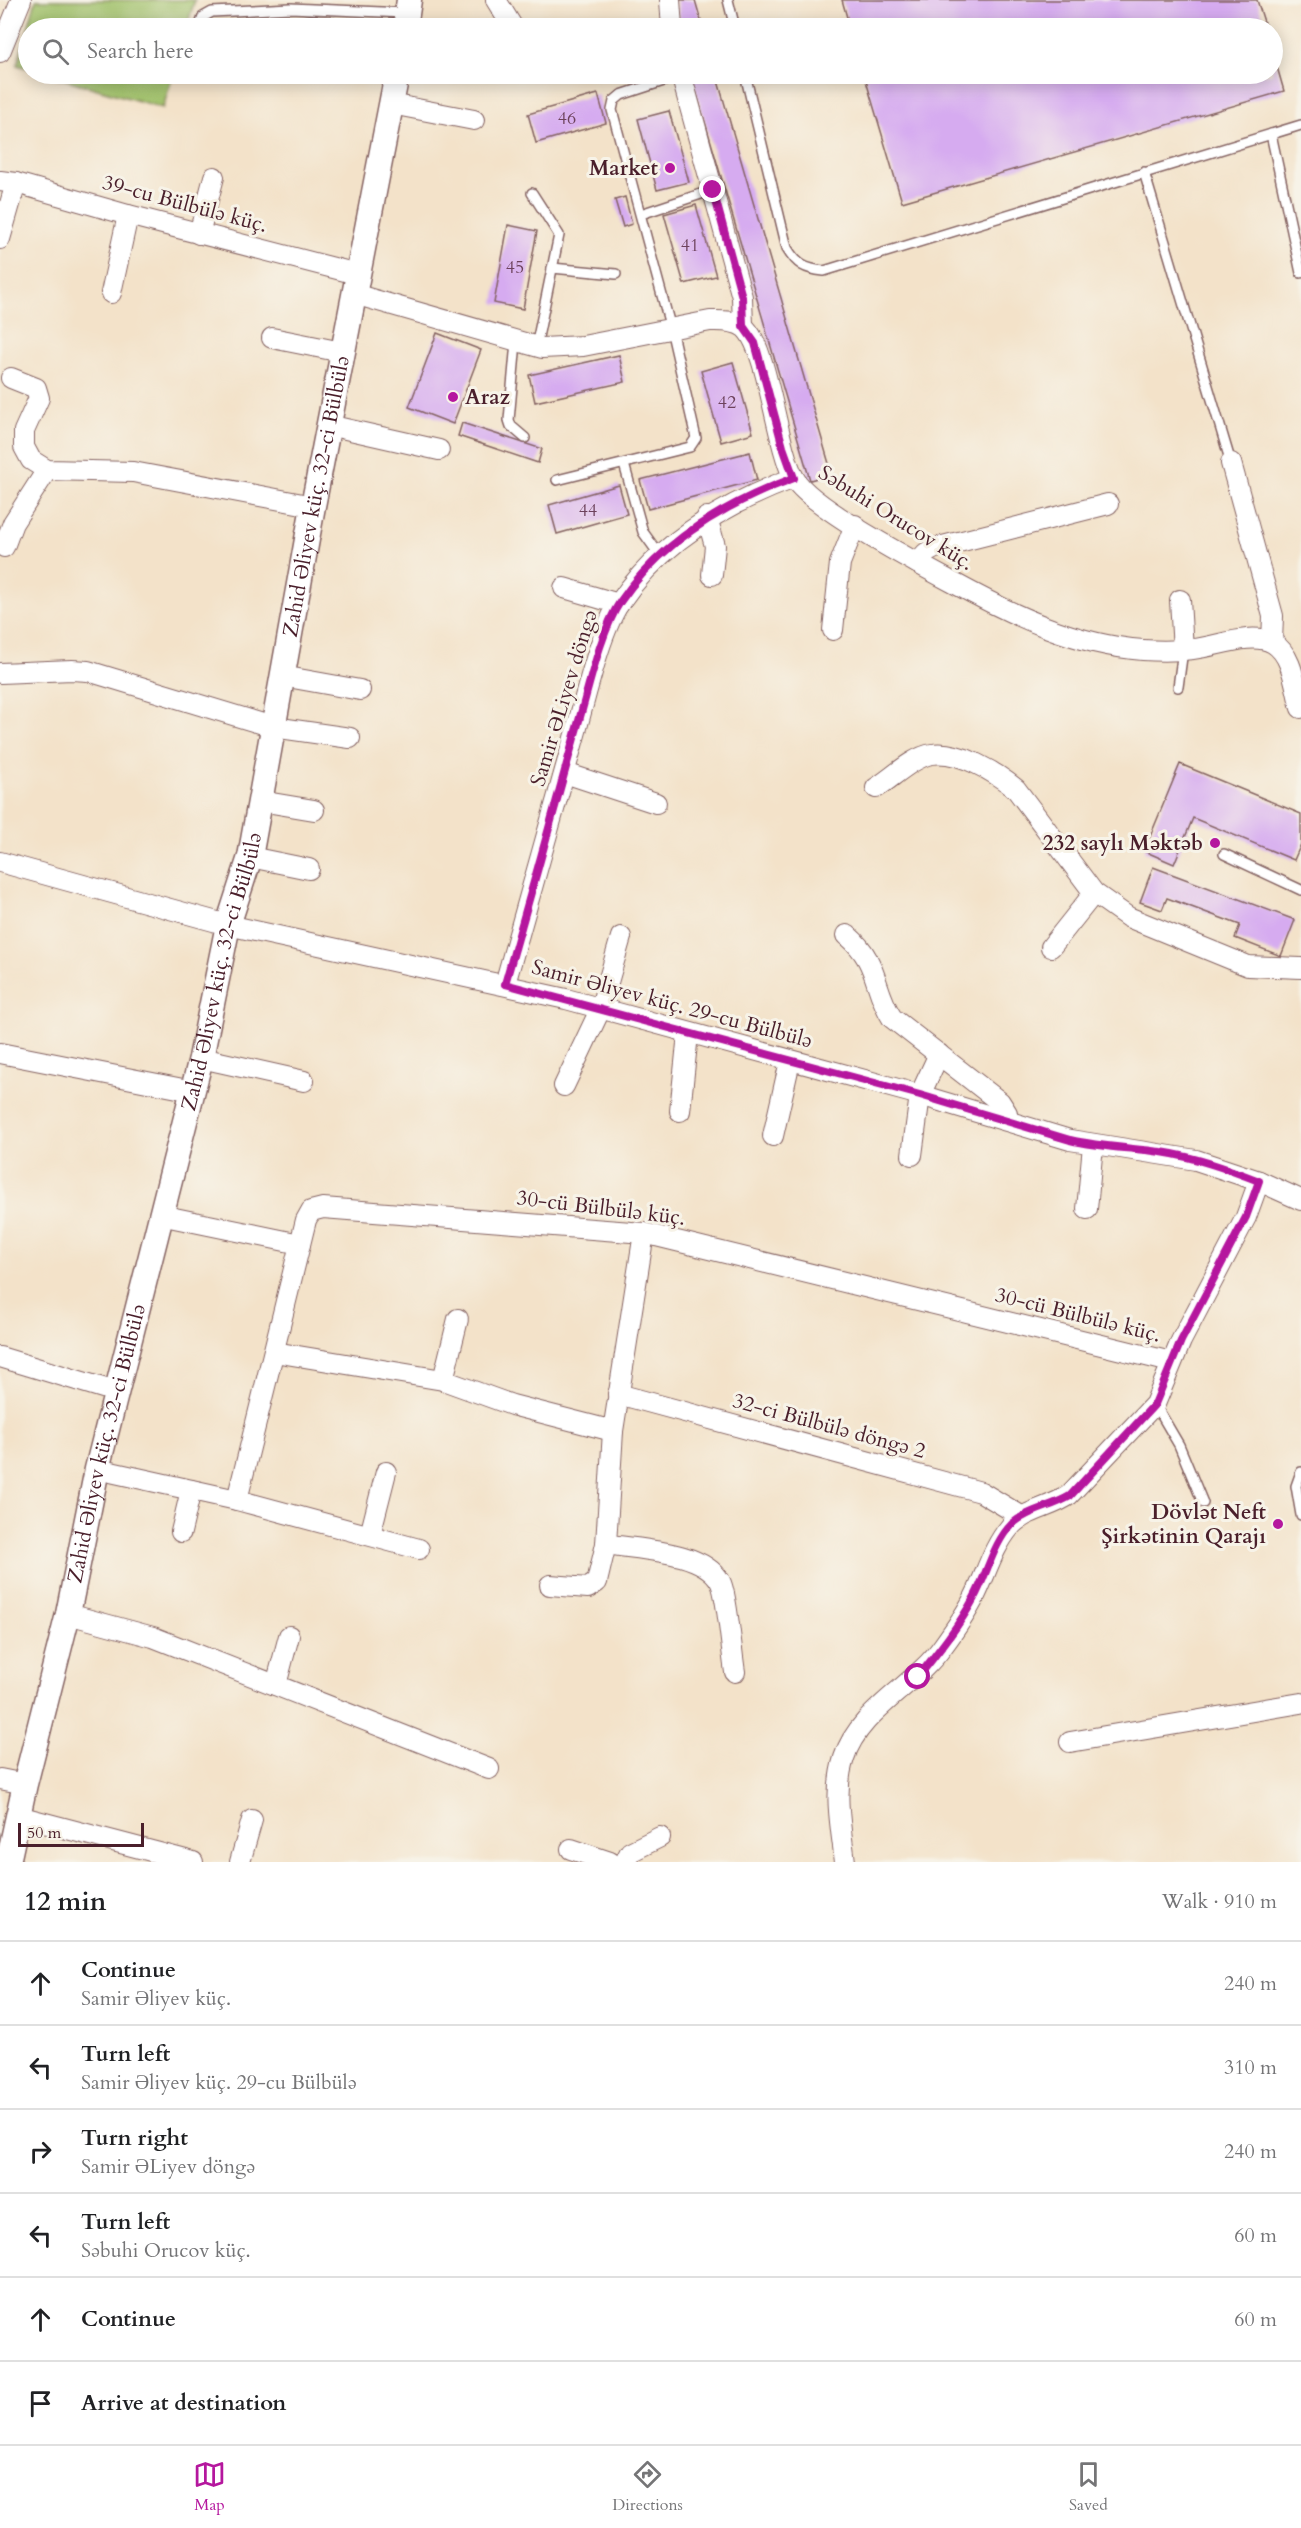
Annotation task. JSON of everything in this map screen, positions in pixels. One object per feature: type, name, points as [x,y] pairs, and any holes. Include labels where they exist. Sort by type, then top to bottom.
[{"type":"street","points":[[0,52],[21,0]]},
{"type":"street","points":[[496,0],[507,18]]},
{"type":"street","points":[[669,0],[671,18]]},
{"type":"street","name":"Zahid Əliyev küç. 32-ci Bülbülə","points":[[8,1862],[25,1784],[68,1614],[97,1469],[201,1058],[228,925],[250,857],[328,424],[395,84]]},
{"type":"street","points":[[355,284],[516,342],[536,347],[562,349],[584,346],[710,321],[724,321],[743,326],[742,297],[684,84]]},
{"type":"street","points":[[391,104],[474,120]]},
{"type":"street","points":[[199,234],[214,177]]},
{"type":"street","points":[[0,239],[8,182]]},
{"type":"street","name":"39-cu Bülbülə küç.","points":[[8,182],[199,234],[355,284]]},
{"type":"street","points":[[111,293],[128,215]]},
{"type":"street","name":"Səbuhi Orucov küç.","points":[[743,326],[755,343],[783,447],[794,478],[808,495],[918,563],[1011,612],[1069,635],[1118,647],[1183,650],[1250,639],[1272,642]]},
{"type":"street","points":[[272,338],[342,352]]},
{"type":"street","points":[[11,378],[36,388],[39,398],[24,431],[24,447],[31,460],[47,470],[133,472],[313,506]]},
{"type":"street","points":[[328,424],[439,450]]},
{"type":"street","points":[[1231,463],[1273,616],[1272,642],[1288,658],[1301,708]]},
{"type":"street","points":[[4,547],[13,523],[47,470]]},
{"type":"street","name":"Samir ƏLiyev döngə","points":[[505,984],[597,658],[619,604],[660,557],[707,518],[759,491],[794,478]]},
{"type":"street","points":[[918,563],[926,553],[934,548],[1108,504]]},
{"type":"street","points":[[707,518],[714,546],[712,575]]},
{"type":"street","points":[[833,630],[840,563],[855,525]]},
{"type":"street","points":[[564,588],[619,604]]},
{"type":"street","points":[[1180,600],[1183,650]]},
{"type":"street","points":[[0,673],[88,671],[273,727],[350,738]]},
{"type":"street","points":[[282,676],[360,690]]},
{"type":"street","points":[[876,788],[917,760],[931,754],[954,755],[1004,779],[1016,789],[1094,893],[1128,917],[1248,966],[1301,968]]},
{"type":"street","points":[[565,773],[656,803]]},
{"type":"street","points":[[260,801],[314,810]]},
{"type":"street","points":[[250,857],[309,869]]},
{"type":"street","name":"Samir Əliyev küç. 29-cu Bülbülə","points":[[0,862],[228,925],[505,984],[920,1095],[1093,1145],[1164,1153],[1225,1168],[1301,1200]]},
{"type":"street","points":[[1051,947],[1094,893]]},
{"type":"street","points":[[847,935],[862,948],[876,972],[884,1006],[892,1018],[1000,1102],[1007,1113],[1002,1118]]},
{"type":"street","points":[[564,1086],[600,1010],[621,937]]},
{"type":"street","points":[[680,1111],[688,1034]]},
{"type":"street","points":[[0,1053],[193,1091]]},
{"type":"street","points":[[912,1155],[920,1095],[939,1054]]},
{"type":"street","points":[[201,1058],[304,1081]]},
{"type":"street","points":[[773,1136],[790,1061]]},
{"type":"street","points":[[1087,1209],[1093,1145]]},
{"type":"street","points":[[845,1862],[838,1782],[853,1736],[874,1712],[918,1677],[942,1647],[974,1598],[1000,1542],[1010,1527],[1022,1516],[1057,1504],[1070,1496],[1155,1404],[1171,1362],[1246,1217],[1259,1181]]},
{"type":"street","name":"30-cü Bülbülə küç.","points":[[237,1500],[306,1220],[311,1211],[323,1208],[644,1233],[1171,1362]]},
{"type":"street","points":[[160,1215],[300,1244]]},
{"type":"street","points":[[550,1585],[588,1588],[597,1582],[606,1544],[613,1431],[644,1233]]},
{"type":"street","points":[[442,1380],[458,1319]]},
{"type":"street","points":[[274,1352],[442,1380],[512,1405],[613,1431]]},
{"type":"street","points":[[0,1357],[116,1392]]},
{"type":"street","name":"32-ci Bülbülə döngə 2","points":[[618,1394],[981,1492],[1022,1516]]},
{"type":"street","points":[[97,1469],[237,1500],[419,1548]]},
{"type":"street","points":[[370,1535],[386,1472]]},
{"type":"street","points":[[181,1532],[191,1490]]},
{"type":"street","points":[[606,1544],[694,1558],[710,1568],[722,1583],[735,1672]]},
{"type":"street","points":[[68,1614],[153,1637],[489,1769]]},
{"type":"street","points":[[276,1686],[289,1636]]},
{"type":"street","points":[[1070,1742],[1301,1703]]},
{"type":"street","points":[[0,1779],[25,1784]]},
{"type":"street","points":[[18,1816],[193,1862]]},
{"type":"street","points":[[240,1862],[252,1820]]},
{"type":"street","points":[[625,1862],[630,1852],[660,1837]]},
{"type":"street","points":[[571,1849],[610,1862]]},
{"type":"lane","points":[[728,0],[732,18]]},
{"type":"lane","points":[[203,18],[212,12],[290,8],[407,14]]},
{"type":"lane","points":[[557,480],[690,447],[696,438],[671,329],[612,110],[614,101],[621,95],[652,84]]},
{"type":"lane","points":[[748,84],[787,248],[794,260],[804,269],[824,271],[1301,125]]},
{"type":"lane","points":[[1270,134],[1301,273]]},
{"type":"lane","points":[[1144,172],[1231,463]]},
{"type":"lane","points":[[641,214],[713,190]]},
{"type":"lane","points":[[532,192],[559,235],[536,347]]},
{"type":"lane","points":[[552,267],[616,274]]},
{"type":"lane","points":[[516,342],[509,420],[525,438]]},
{"type":"lane","points":[[624,464],[643,532],[660,557]]},
{"type":"lane","points":[[1178,687],[1183,650]]},
{"type":"lane","points":[[1224,854],[1301,890]]},
{"type":"lane","points":[[1155,1404],[1179,1445],[1203,1503]]},
{"type":"lane","points":[[1301,1472],[1296,1486],[1301,1515]]},
{"type":"green space","points":[[36,0],[195,0],[189,18],[31,18]]},
{"type":"green space","points":[[80,84],[170,84],[163,108]]},
{"type":"building","points":[[677,0],[695,0],[700,18],[680,18]]},
{"type":"building","points":[[842,0],[1257,0],[1263,18],[847,18]]},
{"type":"building","points":[[694,84],[719,84],[832,474],[810,480]]},
{"type":"building","points":[[867,84],[1282,84],[1284,91],[902,202]]},
{"type":"building","points":[[598,94],[606,123],[536,143],[528,114]]},
{"type":"building","points":[[669,111],[689,182],[657,190],[638,119]]},
{"type":"building","points":[[625,197],[632,224],[623,227],[615,200]]},
{"type":"building","points":[[696,205],[716,276],[684,284],[664,214]]},
{"type":"building","points":[[508,225],[537,231],[523,309],[494,303]]},
{"type":"building","points":[[437,333],[481,350],[453,424],[409,407]]},
{"type":"building","points":[[619,355],[625,382],[535,402],[529,375]]},
{"type":"building","points":[[733,362],[753,433],[721,442],[701,371]]},
{"type":"building","points":[[462,423],[542,449],[538,463],[458,436]]},
{"type":"building","points":[[750,452],[757,480],[648,509],[640,480]]},
{"type":"building","points":[[619,485],[627,514],[557,534],[549,505]]},
{"type":"building","points":[[1180,764],[1301,814],[1301,844],[1294,860],[1193,818],[1174,864],[1144,851]]},
{"type":"building","points":[[1153,867],[1295,920],[1281,956],[1235,938],[1240,925],[1167,898],[1162,910],[1140,902]]},
{"type":"place","name":"Market","points":[[670,168]]},
{"type":"place","name":"Araz","points":[[453,397]]},
{"type":"place","name":"232 saylı Məktəb","points":[[1215,843]]},
{"type":"place","name":"Dövlət Neft Şirkətinin Qarajı","points":[[1278,1524]]},
{"type":"route","points":[[713,190],[742,297],[743,326],[755,343],[783,447],[794,478],[759,491],[707,518],[664,553],[619,604],[597,658],[505,984],[920,1095],[1070,1140],[1093,1145],[1164,1153],[1225,1168],[1259,1181],[1246,1217],[1181,1341],[1155,1404],[1070,1496],[1057,1504],[1022,1516],[1010,1527],[1000,1542],[974,1598],[942,1647],[918,1677]]}]
